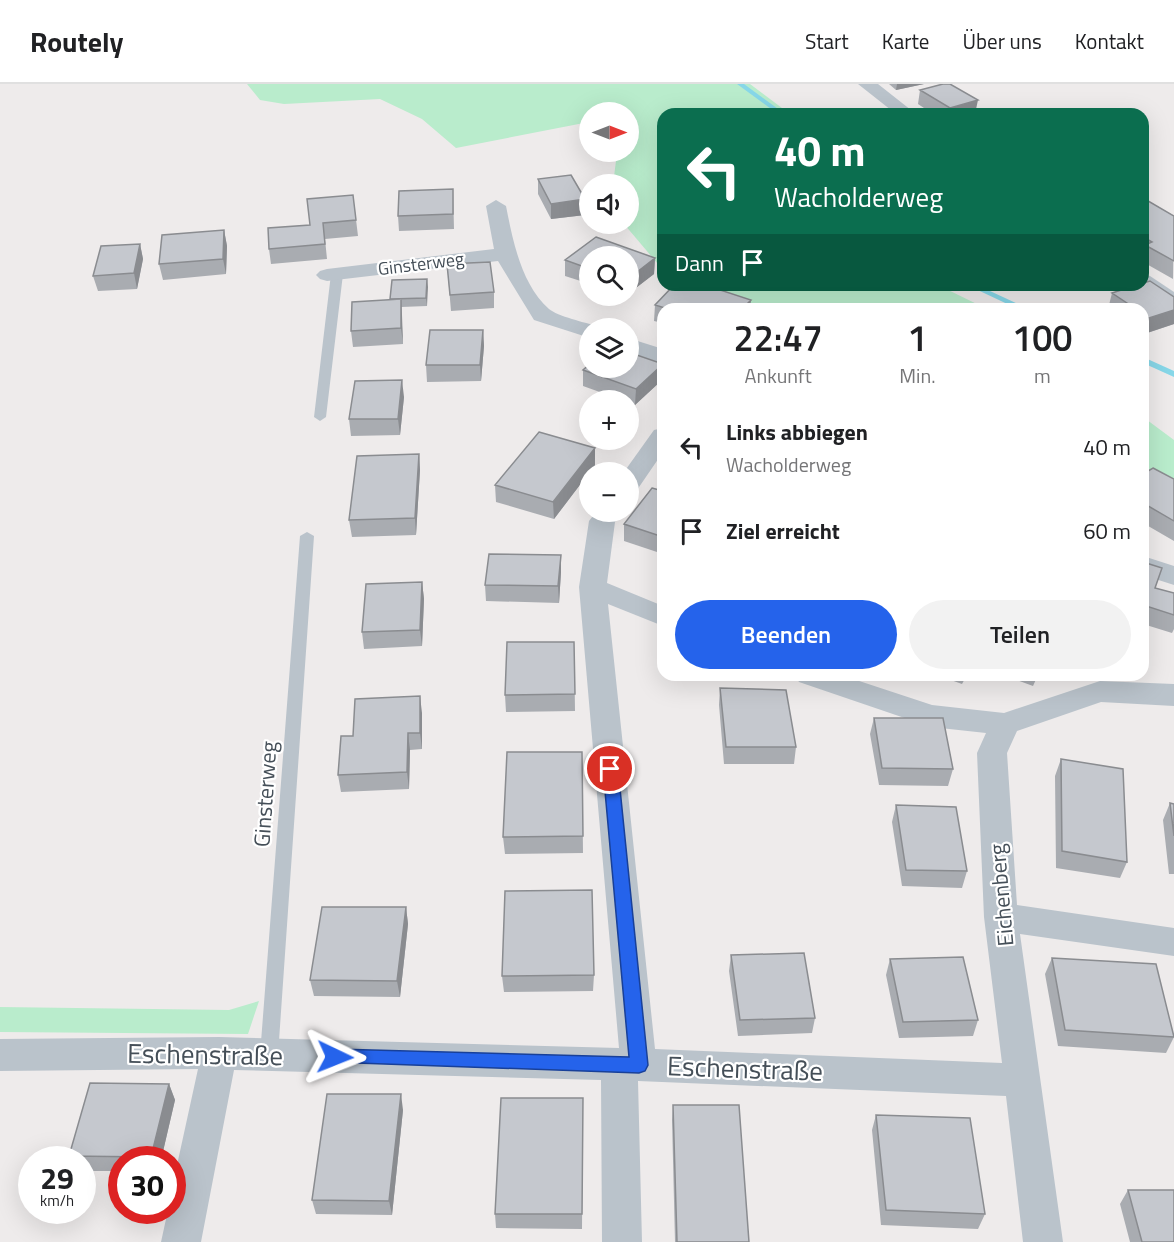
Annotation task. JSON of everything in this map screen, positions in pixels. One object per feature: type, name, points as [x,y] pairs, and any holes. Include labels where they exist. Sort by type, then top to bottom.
[{"type":"street","points":[[867,84],[900,108]]},
{"type":"street","points":[[496,206],[506,254],[518,280],[542,315],[579,327]]},
{"type":"street","name":"Ginsterweg","points":[[332,275],[506,254]]},
{"type":"street","points":[[1149,284],[1174,302]]},
{"type":"street","points":[[639,349],[657,355]]},
{"type":"street","points":[[639,469],[657,443]]},
{"type":"street","points":[[602,522],[593,587],[629,1066],[622,1242]]},
{"type":"street","points":[[1149,567],[1174,576]]},
{"type":"street","points":[[593,587],[657,614]]},
{"type":"street","points":[[827,681],[931,716],[1005,724],[1100,691],[1174,695]]},
{"type":"street","name":"Eichenberg","points":[[1005,724],[992,753],[1001,917],[1043,1242]]},
{"type":"street","points":[[1001,917],[1174,942]]},
{"type":"street","points":[[181,1242],[219,1053]]},
{"type":"street","name":"Eschenstraße","points":[[0,1055],[219,1053],[1022,1080]]},
{"type":"lane","name":"Ginsterweg","points":[[320,417],[332,275]]},
{"type":"lane","name":"Ginsterweg","points":[[269,1055],[307,536]]},
{"type":"green space","points":[[247,84],[750,84],[782,108],[657,108],[657,263],[632,234],[639,234],[639,174],[614,174],[616,162],[639,162],[639,102],[579,102],[579,124],[456,148],[422,119],[380,99],[284,104],[260,100]]},
{"type":"green space","points":[[717,291],[950,291],[975,303],[748,303]]},
{"type":"green space","points":[[1149,421],[1174,440],[1174,481],[1149,472]]},
{"type":"green space","points":[[259,1001],[248,1034],[0,1032],[0,1007],[229,1010]]},
{"type":"building","points":[[950,84],[978,100],[950,108],[920,90]]},
{"type":"building","points":[[571,175],[579,189],[579,200],[551,204],[538,179]]},
{"type":"building","points":[[453,189],[453,214],[398,216],[399,191]]},
{"type":"building","points":[[353,195],[356,220],[323,223],[325,244],[269,249],[268,228],[310,225],[307,199]]},
{"type":"building","points":[[1149,201],[1174,216],[1174,261],[1149,247],[1149,243],[1152,242],[1149,240]]},
{"type":"building","points":[[224,230],[223,259],[159,264],[162,235]]},
{"type":"building","points":[[596,237],[621,246],[584,246]]},
{"type":"building","points":[[140,244],[134,273],[93,276],[101,246]]},
{"type":"building","points":[[579,250],[579,265],[565,260]]},
{"type":"building","points":[[639,252],[655,258],[639,270]]},
{"type":"building","points":[[490,262],[494,292],[450,295],[447,264]]},
{"type":"building","points":[[427,279],[426,298],[390,299],[392,280]]},
{"type":"building","points":[[1149,281],[1174,297],[1174,310],[1149,318],[1149,303],[1127,303],[1112,293],[1149,291]]},
{"type":"building","points":[[668,291],[723,291],[751,300],[748,303],[657,303],[657,306],[655,305]]},
{"type":"building","points":[[401,299],[401,328],[351,331],[352,302]]},
{"type":"building","points":[[430,330],[483,330],[480,365],[426,365]]},
{"type":"building","points":[[639,356],[657,362],[657,370],[636,389],[605,378],[639,378]]},
{"type":"building","points":[[402,380],[398,419],[349,419],[355,381]]},
{"type":"building","points":[[539,432],[579,443],[579,450],[593,450],[584,462],[579,462],[579,469],[553,502],[495,485]]},
{"type":"building","points":[[419,454],[415,518],[349,520],[357,456]]},
{"type":"building","points":[[1153,468],[1174,479],[1174,521],[1149,506],[1149,470]]},
{"type":"building","points":[[652,488],[657,489],[657,535],[624,524],[639,522],[639,505]]},
{"type":"building","points":[[489,554],[561,555],[558,586],[485,585]]},
{"type":"building","points":[[1149,564],[1162,568],[1155,588],[1174,593],[1174,615],[1149,607]]},
{"type":"building","points":[[422,582],[420,630],[362,632],[366,584]]},
{"type":"building","points":[[507,642],[574,642],[575,694],[505,695]]},
{"type":"building","points":[[720,688],[786,690],[796,747],[726,747]]},
{"type":"building","points":[[420,696],[420,733],[408,733],[407,772],[338,775],[341,736],[353,736],[355,699]]},
{"type":"building","points":[[874,718],[943,718],[953,769],[882,768]]},
{"type":"building","points":[[507,752],[582,752],[583,836],[503,837]]},
{"type":"building","points":[[1061,759],[1123,769],[1127,862],[1062,851]]},
{"type":"building","points":[[1170,803],[1174,804],[1174,836]]},
{"type":"building","points":[[896,805],[956,807],[967,871],[906,870]]},
{"type":"building","points":[[592,890],[594,975],[502,976],[505,891]]},
{"type":"building","points":[[322,907],[406,907],[397,981],[310,980]]},
{"type":"building","points":[[804,953],[815,1018],[740,1020],[731,955]]},
{"type":"building","points":[[963,957],[978,1020],[903,1022],[890,959]]},
{"type":"building","points":[[1052,958],[1156,964],[1174,1037],[1065,1030]]},
{"type":"building","points":[[90,1083],[169,1084],[154,1146],[108,1146],[108,1156],[96,1156],[96,1146],[72,1146]]},
{"type":"building","points":[[327,1094],[401,1094],[389,1201],[312,1200]]},
{"type":"building","points":[[501,1098],[583,1098],[582,1214],[495,1214]]},
{"type":"building","points":[[673,1105],[739,1105],[749,1242],[677,1242]]},
{"type":"building","points":[[876,1115],[970,1118],[985,1214],[886,1210]]},
{"type":"building","points":[[1128,1190],[1174,1190],[1174,1242],[1142,1242]]},
{"type":"waterway","points":[[740,84],[774,108]]},
{"type":"waterway","points":[[984,291],[1012,303]]},
{"type":"waterway","points":[[1149,363],[1174,374]]},
{"type":"route","points":[[335,1057],[639,1065],[610,769]]}]
